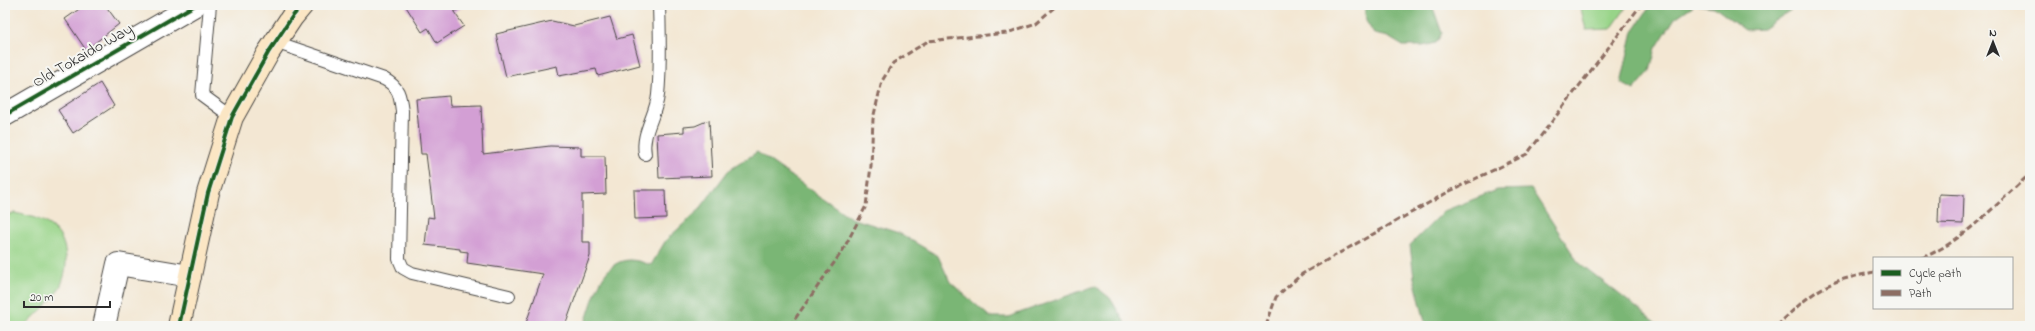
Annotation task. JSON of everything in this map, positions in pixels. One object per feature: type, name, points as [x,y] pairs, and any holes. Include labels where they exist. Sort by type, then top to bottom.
[{"type":"street","name":"Old Tokaido Way","points":[[5,115],[194,5]]},
{"type":"street","points":[[179,326],[208,193],[232,116],[275,42],[302,5]]},
{"type":"street","points":[[104,326],[118,264],[190,276]]},
{"type":"lane","points":[[210,5],[202,95],[232,116]]},
{"type":"lane","points":[[645,154],[644,137],[655,112],[658,95],[660,54],[659,5]]},
{"type":"lane","points":[[275,42],[384,79],[393,84],[397,89],[402,111],[399,259],[403,268],[412,273],[510,296]]},
{"type":"green space","points":[[1364,5],[1432,5],[1442,33],[1436,43],[1423,46],[1403,46],[1388,37],[1374,34],[1366,21]]},
{"type":"green space","points":[[1580,5],[1628,5],[1611,29],[1586,30]]},
{"type":"green space","points":[[1651,5],[1694,5],[1675,18],[1656,48],[1650,71],[1634,90],[1621,83],[1633,31]]},
{"type":"green space","points":[[1698,5],[1798,5],[1763,29],[1745,30],[1714,7]]},
{"type":"green space","points":[[757,152],[851,218],[899,233],[938,256],[950,282],[990,317],[1008,317],[1095,286],[1110,298],[1127,326],[584,326],[599,284],[611,267],[620,262],[630,260],[651,265],[666,240],[699,210],[728,171]]},
{"type":"green space","points":[[1531,189],[1578,262],[1660,326],[1426,326],[1414,278],[1410,245],[1444,211],[1497,190]]},
{"type":"green space","points":[[14,213],[43,221],[51,226],[62,240],[65,249],[66,268],[60,287],[48,303],[24,326],[5,326],[5,215]]},
{"type":"building","points":[[85,5],[105,5],[119,24],[86,50],[65,19]]},
{"type":"building","points":[[405,5],[466,5],[454,12],[464,26],[437,43],[428,28],[422,32]]},
{"type":"building","points":[[610,17],[617,39],[632,35],[640,65],[598,76],[596,69],[559,76],[557,66],[506,77],[496,34],[552,21],[574,26]]},
{"type":"building","points":[[100,83],[114,106],[73,133],[58,110]]},
{"type":"building","points":[[449,96],[450,106],[481,105],[483,154],[550,146],[581,147],[581,156],[605,156],[606,194],[582,195],[582,242],[590,242],[590,256],[565,326],[525,326],[543,274],[467,263],[468,252],[460,251],[460,249],[425,245],[428,217],[434,218],[426,154],[421,154],[416,99]]},
{"type":"building","points":[[709,120],[712,176],[659,178],[657,134],[684,132],[684,127],[695,126]]},
{"type":"building","points":[[634,190],[665,190],[666,218],[635,219]]},
{"type":"building","points":[[1939,194],[1964,195],[1963,224],[1938,223]]},
{"type":"marked path","points":[[790,326],[843,250],[866,206],[871,166],[873,119],[882,81],[893,63],[928,41],[1007,33],[1036,23],[1057,5]]},
{"type":"marked path","points":[[1266,326],[1276,297],[1302,274],[1450,191],[1527,154],[1641,5]]},
{"type":"marked path","points":[[1924,257],[1937,251],[1966,232],[2030,174]]},
{"type":"marked path","points":[[1777,326],[1798,306],[1820,289],[1842,280],[1873,272]]},
{"type":"cycle path","points":[[5,115],[195,5]]},
{"type":"cycle path","points":[[179,326],[208,193],[232,117],[268,53],[292,17],[302,5]]}]
